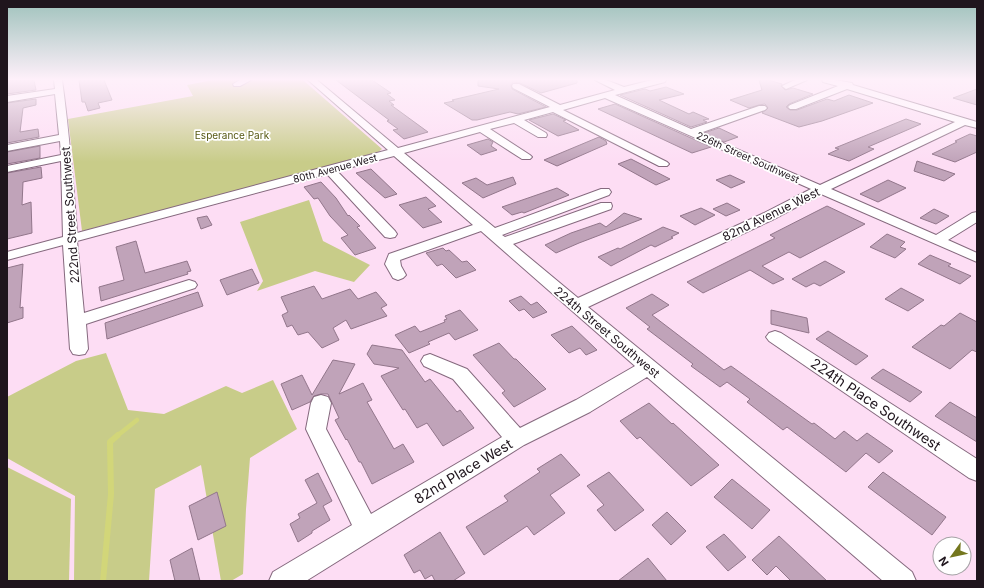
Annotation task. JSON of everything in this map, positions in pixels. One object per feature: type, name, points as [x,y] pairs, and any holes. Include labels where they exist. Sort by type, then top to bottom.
[{"type":"street","name":"222nd Street Southwest","points":[[61,107],[79,349]]},
{"type":"street","name":"224th Street Southwest","points":[[344,107],[648,367],[903,581]]},
{"type":"street","points":[[554,107],[664,164]]},
{"type":"street","name":"80th Avenue West","points":[[7,256],[562,107]]},
{"type":"street","name":"226th Street Southwest","points":[[635,107],[977,258]]},
{"type":"street","points":[[919,107],[971,123]]},
{"type":"street","points":[[692,132],[762,108]]},
{"type":"street","points":[[516,120],[542,135]]},
{"type":"street","name":"82nd Avenue West","points":[[576,306],[768,217],[822,189],[971,123]]},
{"type":"street","points":[[482,129],[526,156]]},
{"type":"street","points":[[7,148],[64,137]]},
{"type":"street","points":[[7,169],[66,157]]},
{"type":"street","points":[[329,169],[390,234]]},
{"type":"street","points":[[398,275],[392,265],[392,260],[394,257],[493,234],[605,199]]},
{"type":"street","points":[[938,240],[977,216]]},
{"type":"street","points":[[77,321],[189,285]]},
{"type":"street","name":"224th Place Southwest","points":[[775,337],[977,471]]},
{"type":"street","points":[[430,361],[460,374],[517,439]]},
{"type":"street","name":"82nd Place West","points":[[282,581],[517,439],[583,406],[648,367]]},
{"type":"street","points":[[321,403],[316,429],[366,529]]},
{"type":"green space","name":"Esperance Park","points":[[131,107],[334,107],[382,149],[376,154],[82,231],[68,119]]},
{"type":"green space","points":[[309,200],[323,241],[370,265],[354,282],[315,271],[257,291],[263,281],[240,222]]},
{"type":"green space","points":[[106,353],[128,410],[164,414],[226,386],[242,393],[273,380],[297,429],[250,458],[243,574],[231,581],[221,581],[201,465],[155,489],[149,581],[74,581],[75,496],[7,458],[7,397],[76,361]]},
{"type":"green space","points":[[7,467],[71,499],[69,581],[7,581]]},
{"type":"building","points":[[7,107],[25,107],[23,108],[20,132],[38,129],[39,137],[7,143]]},
{"type":"building","points":[[87,107],[100,108],[88,111]]},
{"type":"building","points":[[372,107],[394,107],[428,132],[404,139],[393,130],[398,129],[387,121],[389,120]]},
{"type":"building","points":[[451,107],[544,107],[518,114],[510,112],[472,120]]},
{"type":"building","points":[[603,107],[623,107],[711,147],[692,153],[598,109]]},
{"type":"building","points":[[648,107],[675,107],[689,114],[693,112],[709,119],[703,120],[707,122],[691,127]]},
{"type":"building","points":[[787,107],[790,110],[797,110],[804,107],[860,107],[822,121],[799,127],[762,113],[768,108]]},
{"type":"building","points":[[553,114],[566,120],[563,121],[579,130],[558,136],[529,120]]},
{"type":"building","points":[[906,119],[921,124],[868,147],[874,149],[849,161],[828,154],[839,149],[835,148]]},
{"type":"building","points":[[719,128],[738,137],[724,142],[704,133]]},
{"type":"building","points":[[970,134],[977,136],[977,152],[955,162],[932,154],[957,142],[955,141]]},
{"type":"building","points":[[599,137],[606,141],[607,144],[557,166],[544,160]]},
{"type":"building","points":[[488,139],[493,142],[491,146],[497,150],[481,155],[467,145]]},
{"type":"building","points":[[40,146],[40,158],[7,164],[7,152]]},
{"type":"building","points":[[631,159],[670,179],[656,185],[618,164]]},
{"type":"building","points":[[917,161],[955,174],[944,181],[914,171]]},
{"type":"building","points":[[41,167],[42,178],[23,182],[22,205],[31,202],[32,233],[7,239],[7,173]]},
{"type":"building","points":[[371,169],[397,194],[385,198],[356,173]]},
{"type":"building","points":[[730,175],[745,182],[731,188],[716,180]]},
{"type":"building","points":[[513,177],[516,184],[483,198],[462,183],[476,178],[487,185]]},
{"type":"building","points":[[888,180],[906,188],[878,202],[860,194]]},
{"type":"building","points":[[321,182],[336,198],[348,216],[349,215],[360,226],[357,227],[376,248],[355,255],[341,238],[348,235],[330,216],[318,198],[314,199],[304,187]]},
{"type":"building","points":[[557,188],[569,195],[524,213],[522,212],[512,215],[502,207]]},
{"type":"building","points":[[426,197],[436,206],[428,209],[442,222],[423,228],[399,205]]},
{"type":"building","points":[[727,203],[740,210],[726,216],[713,209]]},
{"type":"building","points":[[827,206],[865,224],[800,258],[789,252],[762,266],[784,279],[773,284],[750,270],[703,293],[687,282],[775,238],[770,235]]},
{"type":"building","points":[[701,208],[715,215],[695,225],[680,216]]},
{"type":"building","points":[[934,209],[949,216],[936,224],[920,218]]},
{"type":"building","points":[[624,213],[642,219],[556,253],[545,245],[571,233],[600,223],[606,227]]},
{"type":"building","points":[[207,216],[212,225],[201,229],[197,218]]},
{"type":"building","points":[[663,227],[679,233],[671,237],[673,238],[655,247],[651,245],[611,266],[598,257],[618,248],[620,249]]},
{"type":"building","points":[[887,234],[905,242],[900,247],[906,249],[895,258],[870,247]]},
{"type":"building","points":[[136,241],[145,273],[187,261],[191,271],[187,272],[188,274],[101,301],[99,287],[124,280],[116,247]]},
{"type":"building","points":[[443,248],[446,251],[449,250],[462,262],[467,261],[476,270],[456,278],[442,264],[437,266],[426,253]]},
{"type":"building","points":[[930,255],[951,264],[948,266],[971,276],[960,284],[918,264]]},
{"type":"building","points":[[825,261],[845,272],[820,286],[814,283],[806,287],[792,279]]},
{"type":"building","points":[[23,264],[20,308],[23,307],[23,318],[7,323],[7,268]]},
{"type":"building","points":[[252,269],[259,283],[227,295],[220,280]]},
{"type":"building","points":[[314,286],[322,299],[350,289],[358,299],[376,292],[387,305],[381,308],[387,316],[351,329],[346,320],[333,328],[339,340],[322,348],[308,332],[298,335],[292,325],[287,327],[282,315],[288,312],[281,297]]},
{"type":"building","points":[[901,288],[924,300],[908,311],[885,299]]},
{"type":"building","points":[[198,292],[203,306],[107,339],[105,323]]},
{"type":"building","points":[[652,294],[669,305],[652,315],[724,370],[731,366],[835,439],[844,431],[857,441],[867,433],[893,451],[879,463],[866,453],[846,472],[787,427],[783,430],[747,402],[750,399],[727,382],[720,387],[691,366],[693,364],[647,329],[650,327],[626,308]]},
{"type":"building","points":[[521,296],[531,305],[537,302],[547,312],[533,318],[524,309],[519,311],[509,301]]},
{"type":"building","points":[[460,310],[478,330],[455,340],[449,333],[428,342],[430,344],[409,353],[395,335],[415,326],[420,332],[445,322],[444,320],[447,319],[445,316]]},
{"type":"building","points":[[771,310],[807,318],[809,333],[771,324]]},
{"type":"building","points":[[960,313],[977,322],[977,352],[972,350],[950,369],[912,347],[941,325],[944,326]]},
{"type":"building","points":[[572,326],[597,350],[586,355],[580,348],[569,353],[551,335]]},
{"type":"building","points":[[828,331],[868,356],[856,365],[816,339]]},
{"type":"building","points":[[499,343],[546,389],[514,407],[502,393],[505,391],[473,355]]},
{"type":"building","points":[[372,345],[402,350],[425,382],[430,379],[457,412],[460,410],[474,428],[443,446],[427,423],[417,428],[405,409],[403,410],[381,376],[399,368],[374,364],[367,354]]},
{"type":"building","points":[[333,360],[355,364],[339,394],[363,383],[372,400],[367,402],[394,449],[403,444],[414,462],[372,484],[361,462],[359,462],[335,420],[339,418],[328,394],[314,396],[310,402],[292,410],[281,384],[302,375],[312,395]]},
{"type":"building","points":[[883,369],[922,392],[910,402],[871,378]]},
{"type":"building","points":[[950,402],[977,418],[977,442],[935,416]]},
{"type":"building","points":[[649,403],[719,465],[691,486],[640,437],[637,439],[620,421]]},
{"type":"building","points":[[561,454],[580,475],[550,495],[565,513],[534,535],[527,526],[484,555],[466,527],[508,501],[504,496],[540,472],[537,469]]},
{"type":"building","points":[[609,472],[644,510],[615,531],[597,510],[604,505],[587,486]]},
{"type":"building","points":[[883,472],[946,517],[932,535],[868,487]]},
{"type":"building","points":[[318,473],[332,501],[323,506],[330,520],[298,542],[290,524],[300,518],[298,514],[317,503],[305,480]]},
{"type":"building","points":[[732,479],[770,510],[752,529],[714,497]]},
{"type":"building","points":[[217,492],[226,526],[198,540],[189,506]]},
{"type":"building","points":[[667,512],[686,531],[671,545],[652,525]]},
{"type":"building","points":[[440,532],[465,573],[453,581],[435,581],[432,575],[425,579],[420,570],[414,573],[404,555]]},
{"type":"building","points":[[724,534],[746,557],[728,571],[706,547]]},
{"type":"building","points":[[779,536],[827,581],[791,581],[776,566],[767,575],[752,560]]},
{"type":"building","points":[[192,548],[200,581],[175,581],[170,560]]},
{"type":"building","points":[[648,558],[667,581],[618,581]]},
{"type":"waterway","points":[[117,436],[137,420]]},
{"type":"waterway","points":[[103,581],[111,494],[110,442],[118,435]]}]
